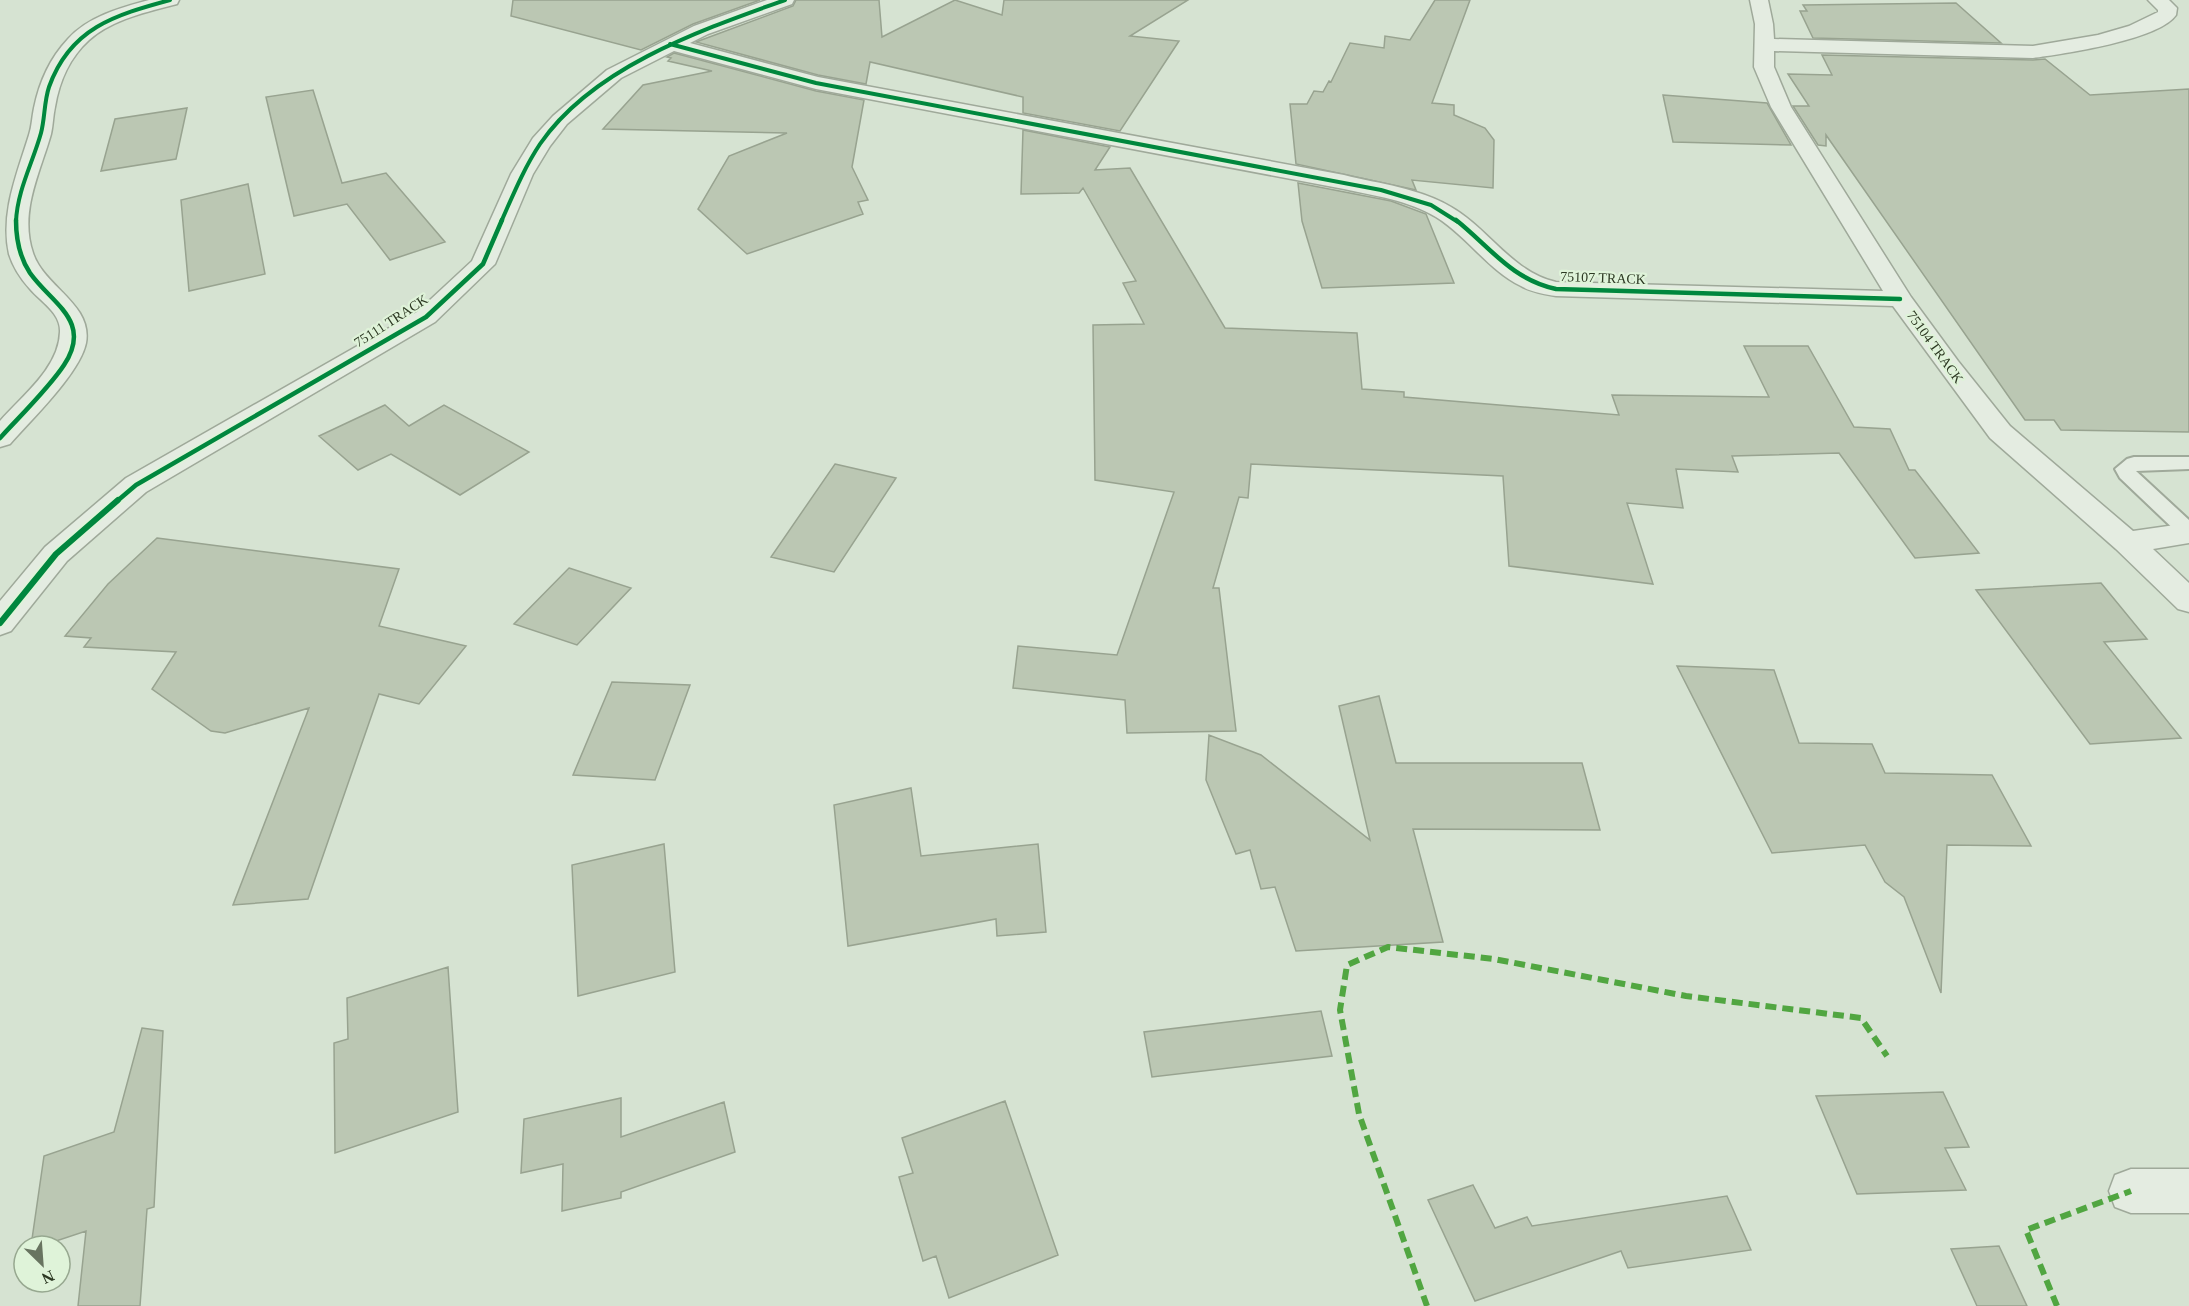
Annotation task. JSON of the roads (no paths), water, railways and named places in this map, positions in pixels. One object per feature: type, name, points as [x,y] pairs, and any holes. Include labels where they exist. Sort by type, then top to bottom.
[{"type":"street","points":[[0,438],[64,365],[72,351],[75,333],[70,313],[41,286],[22,257],[16,227],[25,179],[41,131],[50,84],[66,55],[84,34],[126,14],[170,0]]},
{"type":"street","name":"75111 TRACK","points":[[0,623],[56,554],[136,485],[426,317],[483,264],[522,174],[541,143],[560,120],[614,74],[701,30],[784,0]]},
{"type":"street","name":"75104 TRACK","points":[[1759,0],[1764,24],[1764,66],[1780,107],[1900,299],[2000,432],[2127,542],[2189,601]]},
{"type":"street","points":[[1765,45],[2033,52],[2076,47],[2152,24],[2167,15],[2168,8],[2157,0]]},
{"type":"street","name":"75107 TRACK","points":[[670,44],[816,83],[1344,182],[1419,202],[1441,210],[1460,223],[1519,275],[1531,282],[1556,289],[1900,299]]},
{"type":"street","points":[[2127,542],[2189,533]]},
{"type":"street","points":[[2131,1191],[2189,1191]]},
{"type":"lane","points":[[2189,463],[2134,463],[2125,469],[2127,474],[2189,533]]}]
